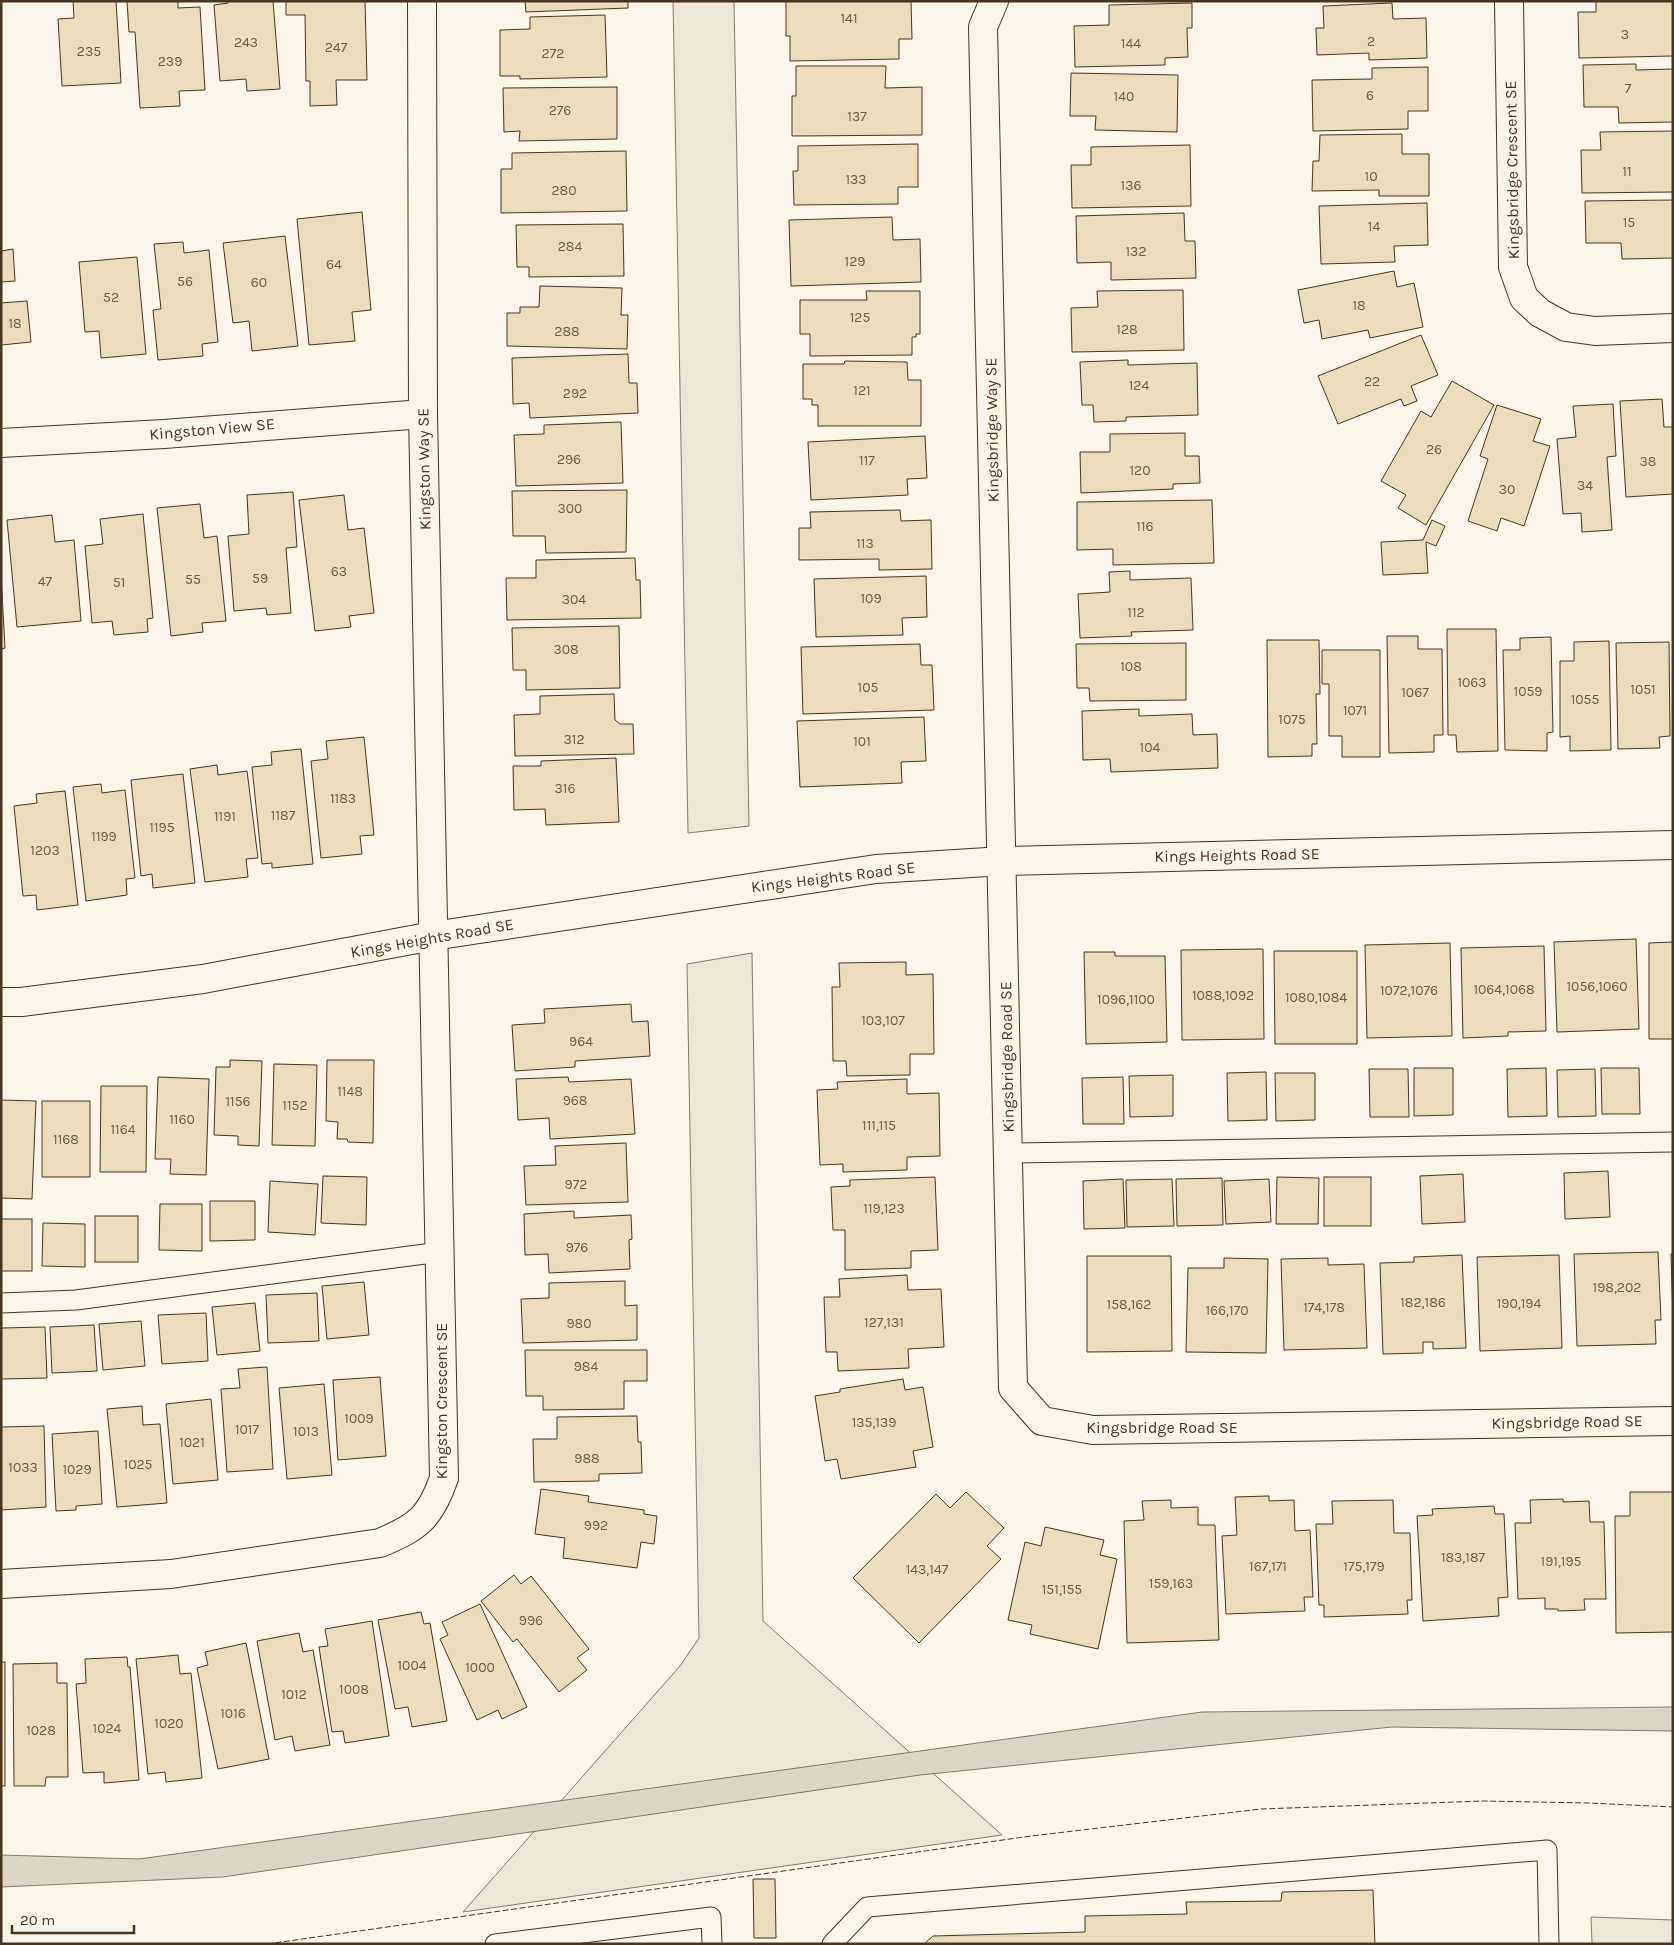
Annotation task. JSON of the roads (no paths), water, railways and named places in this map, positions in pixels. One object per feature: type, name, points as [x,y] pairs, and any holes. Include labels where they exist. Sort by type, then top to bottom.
[{"type":"street","name":"Kingston Way SE","points":[[422,1],[423,414],[433,936]]},
{"type":"street","name":"Kingsbridge Way SE","points":[[994,1],[983,27],[1003,861]]},
{"type":"street","name":"Kingsbridge Crescent SE","points":[[1509,1],[1513,267],[1524,298],[1540,313],[1566,327],[1595,331],[1673,328]]},
{"type":"street","name":"Kingston View SE","points":[[1,443],[164,434],[423,414]]},
{"type":"street","name":"Kings Heights Road SE","points":[[1,1002],[21,1002],[203,979],[433,936],[876,869],[1003,861],[1673,844]]},
{"type":"street","name":"Kingsbridge Road SE","points":[[1003,861],[1013,1388],[1042,1421],[1093,1430],[1673,1421]]},
{"type":"street","name":"Kingston Crescent SE","points":[[1,1584],[170,1574],[380,1543],[406,1532],[424,1518],[437,1498],[444,1478],[433,936]]},
{"type":"lane","points":[[1009,1153],[1673,1142]]},
{"type":"lane","points":[[1,1302],[76,1300],[440,1252]]},
{"type":"lane","points":[[832,1944],[867,1907],[1547,1850],[1549,1944]]},
{"type":"lane","points":[[494,1944],[711,1917],[712,1944]]}]
